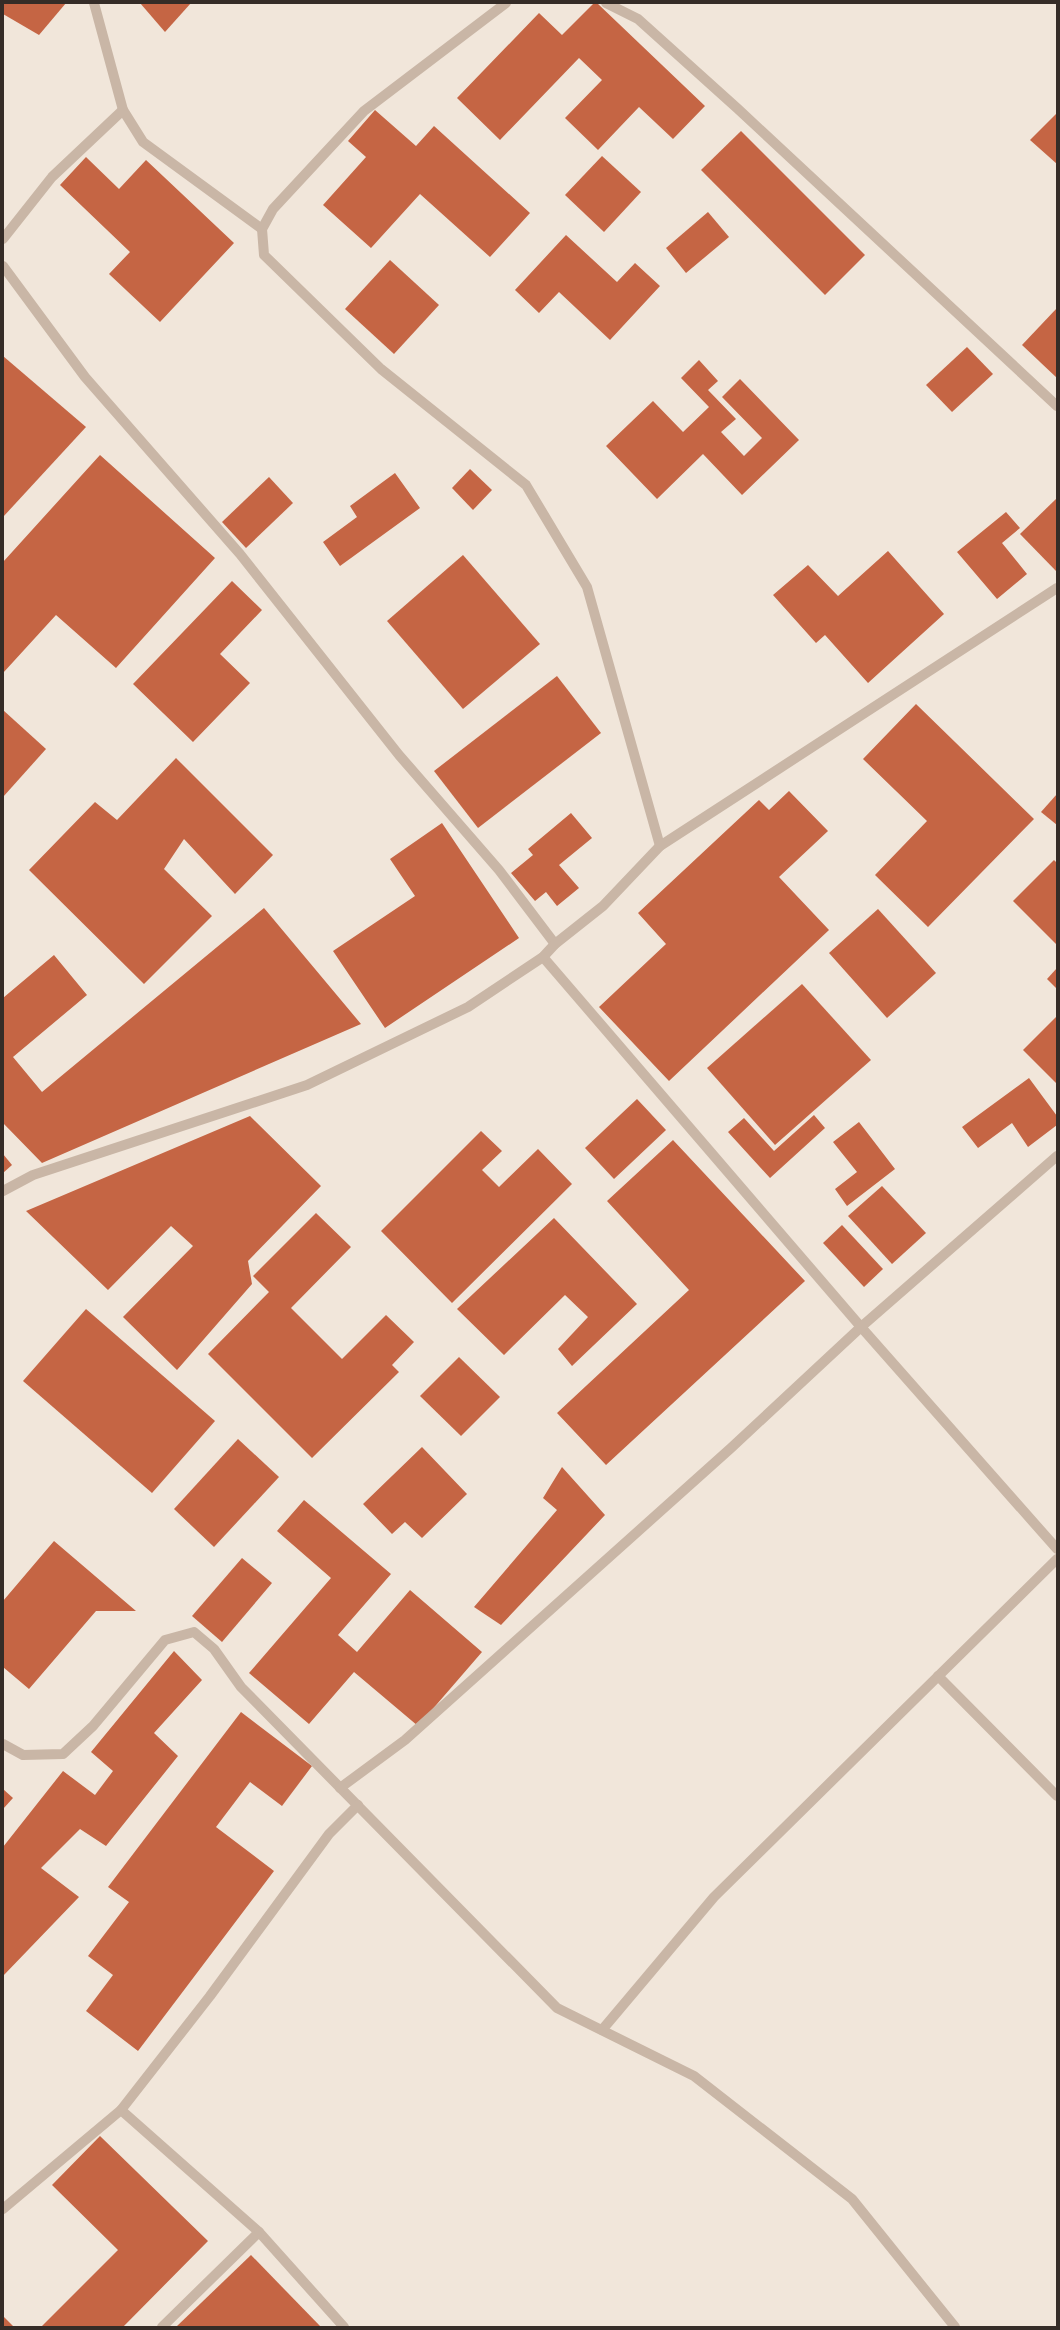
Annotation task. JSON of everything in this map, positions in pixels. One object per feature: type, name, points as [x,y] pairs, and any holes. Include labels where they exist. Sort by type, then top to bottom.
[{"type":"street","points":[[94,3],[123,110],[143,142],[262,229]]},
{"type":"street","points":[[506,3],[364,111],[273,209],[262,229],[264,255],[381,369],[526,485],[587,587],[660,846]]},
{"type":"street","points":[[606,3],[638,19],[662,40],[1057,406]]},
{"type":"street","points":[[3,238],[52,177],[123,110]]},
{"type":"street","points":[[3,266],[85,377],[240,554],[400,754],[498,870],[555,944]]},
{"type":"street","points":[[3,1191],[33,1175],[307,1085],[468,1007],[543,957],[555,944],[603,906],[660,846],[1057,588]]},
{"type":"street","points":[[543,957],[861,1326],[1057,1549]]},
{"type":"street","points":[[340,1788],[411,1734],[731,1448],[861,1326],[1057,1156]]},
{"type":"street","points":[[602,2030],[714,1897],[1057,1559]]},
{"type":"street","points":[[3,1744],[23,1755],[63,1754],[102,1716],[165,1640],[194,1632],[214,1649],[241,1687],[557,2008],[694,2076],[852,2200],[955,2327]]},
{"type":"street","points":[[938,1676],[1057,1796]]},
{"type":"street","points":[[3,2209],[122,2110],[210,1996],[329,1834],[358,1805]]},
{"type":"street","points":[[122,2110],[258,2232],[344,2327]]},
{"type":"street","points":[[162,2327],[258,2232]]},
{"type":"building","points":[[3,3],[66,3],[39,35],[3,14]]},
{"type":"building","points":[[140,3],[191,3],[165,32]]},
{"type":"building","points":[[594,3],[597,3],[705,106],[673,139],[639,107],[598,150],[565,118],[602,80],[579,58],[500,140],[457,98],[539,13],[562,35]]},
{"type":"building","points":[[375,110],[416,146],[434,126],[530,213],[490,257],[420,194],[371,248],[323,205],[366,157],[348,141]]},
{"type":"building","points":[[1057,113],[1057,164],[1030,140]]},
{"type":"building","points":[[741,131],[865,255],[825,295],[701,170]]},
{"type":"building","points":[[602,156],[641,192],[604,232],[565,195]]},
{"type":"building","points":[[86,157],[119,189],[146,160],[234,243],[160,322],[109,274],[130,252],[60,185]]},
{"type":"building","points":[[708,212],[729,237],[686,273],[666,248]]},
{"type":"building","points":[[566,235],[617,282],[635,263],[660,286],[610,340],[559,292],[539,313],[515,290]]},
{"type":"building","points":[[390,260],[439,305],[394,354],[345,309]]},
{"type":"building","points":[[1057,308],[1057,378],[1022,345]]},
{"type":"building","points":[[967,347],[993,374],[952,412],[926,385]]},
{"type":"building","points":[[3,356],[86,427],[3,517]]},
{"type":"building","points":[[699,360],[718,381],[708,390],[736,419],[721,432],[744,456],[762,438],[722,397],[740,379],[799,440],[742,495],[703,454],[657,499],[606,446],[653,401],[683,432],[709,407],[681,378]]},
{"type":"building","points":[[100,455],[215,558],[116,668],[56,615],[3,673],[3,562]]},
{"type":"building","points":[[470,469],[492,490],[473,510],[452,488]]},
{"type":"building","points":[[395,473],[420,508],[340,566],[323,542],[357,517],[350,506]]},
{"type":"building","points":[[269,477],[293,503],[246,548],[222,522]]},
{"type":"building","points":[[1057,498],[1057,572],[1020,534]]},
{"type":"building","points":[[1006,512],[1020,528],[1002,543],[1027,574],[997,599],[957,552]]},
{"type":"building","points":[[888,551],[944,614],[868,683],[825,635],[816,643],[773,595],[808,565],[838,596]]},
{"type":"building","points":[[463,555],[540,644],[463,709],[387,621]]},
{"type":"building","points":[[232,581],[262,610],[220,654],[250,683],[193,742],[133,684]]},
{"type":"building","points":[[557,676],[601,733],[478,828],[434,771]]},
{"type":"building","points":[[916,704],[1034,819],[928,927],[875,875],[927,821],[863,759]]},
{"type":"building","points":[[3,710],[46,749],[3,797]]},
{"type":"building","points":[[176,758],[273,855],[235,894],[184,839],[164,869],[212,916],[144,984],[29,870],[95,802],[117,820]]},
{"type":"building","points":[[789,791],[828,831],[779,877],[829,930],[669,1081],[599,1007],[666,944],[638,913],[759,800],[769,810]]},
{"type":"building","points":[[1057,794],[1057,825],[1041,812]]},
{"type":"building","points":[[571,813],[592,838],[559,865],[579,888],[557,906],[546,892],[535,901],[511,873],[533,855],[528,849]]},
{"type":"building","points":[[442,823],[519,938],[385,1028],[333,951],[415,896],[390,859]]},
{"type":"building","points":[[1054,860],[1057,863],[1057,945],[1013,901]]},
{"type":"building","points":[[264,908],[361,1024],[42,1163],[3,1123],[3,998],[54,955],[87,995],[13,1057],[42,1092]]},
{"type":"building","points":[[878,909],[936,973],[887,1018],[829,953]]},
{"type":"building","points":[[1057,968],[1057,989],[1047,979]]},
{"type":"building","points":[[802,984],[871,1060],[775,1145],[707,1068]]},
{"type":"building","points":[[1057,1016],[1057,1084],[1023,1050]]},
{"type":"building","points":[[1029,1078],[1057,1116],[1057,1125],[1028,1147],[1012,1123],[978,1148],[962,1127]]},
{"type":"building","points":[[637,1099],[666,1130],[614,1179],[585,1148]]},
{"type":"building","points":[[814,1115],[825,1128],[770,1178],[728,1132],[744,1118],[774,1151]]},
{"type":"building","points":[[250,1116],[321,1186],[248,1261],[252,1284],[177,1370],[123,1317],[193,1246],[171,1226],[108,1290],[26,1211]]},
{"type":"building","points":[[859,1122],[895,1169],[847,1206],[835,1189],[857,1172],[833,1142]]},
{"type":"building","points":[[481,1131],[502,1151],[482,1170],[499,1187],[538,1149],[572,1184],[452,1303],[381,1231]]},
{"type":"building","points":[[673,1140],[805,1281],[606,1465],[557,1413],[689,1290],[607,1201]]},
{"type":"building","points":[[3,1154],[12,1165],[3,1173]]},
{"type":"building","points":[[882,1186],[926,1233],[892,1264],[848,1216]]},
{"type":"building","points":[[316,1213],[351,1247],[291,1308],[342,1359],[386,1315],[414,1342],[392,1365],[399,1372],[312,1458],[208,1354],[269,1292],[253,1276]]},
{"type":"building","points":[[554,1218],[637,1304],[572,1366],[558,1349],[588,1317],[565,1295],[504,1355],[457,1309]]},
{"type":"building","points":[[842,1225],[883,1269],[864,1287],[823,1243]]},
{"type":"building","points":[[86,1309],[215,1421],[152,1493],[23,1381]]},
{"type":"building","points":[[459,1357],[500,1397],[461,1436],[420,1396]]},
{"type":"building","points":[[238,1439],[279,1477],[214,1547],[174,1509]]},
{"type":"building","points":[[422,1447],[467,1494],[422,1538],[405,1522],[392,1534],[363,1504]]},
{"type":"building","points":[[562,1467],[605,1515],[501,1625],[474,1607],[557,1510],[543,1498]]},
{"type":"building","points":[[304,1500],[391,1574],[338,1635],[357,1652],[410,1590],[482,1652],[418,1726],[354,1672],[309,1724],[249,1673],[331,1578],[277,1531]]},
{"type":"building","points":[[54,1541],[136,1611],[96,1611],[29,1689],[3,1667],[3,1601]]},
{"type":"building","points":[[242,1558],[272,1583],[222,1642],[192,1616]]},
{"type":"building","points":[[174,1651],[202,1680],[154,1733],[178,1756],[106,1846],[80,1829],[41,1868],[79,1897],[3,1976],[3,1847],[63,1771],[95,1795],[113,1771],[91,1752]]},
{"type":"building","points":[[241,1712],[312,1766],[282,1806],[250,1782],[216,1827],[274,1871],[138,2051],[86,2011],[113,1975],[88,1956],[129,1902],[108,1887]]},
{"type":"building","points":[[3,1789],[13,1798],[3,1809]]},
{"type":"building","points":[[100,2136],[208,2241],[123,2327],[41,2327],[118,2250],[52,2185]]},
{"type":"building","points":[[251,2255],[321,2327],[176,2327]]},
{"type":"building","points":[[3,2316],[14,2327],[3,2327]]}]
